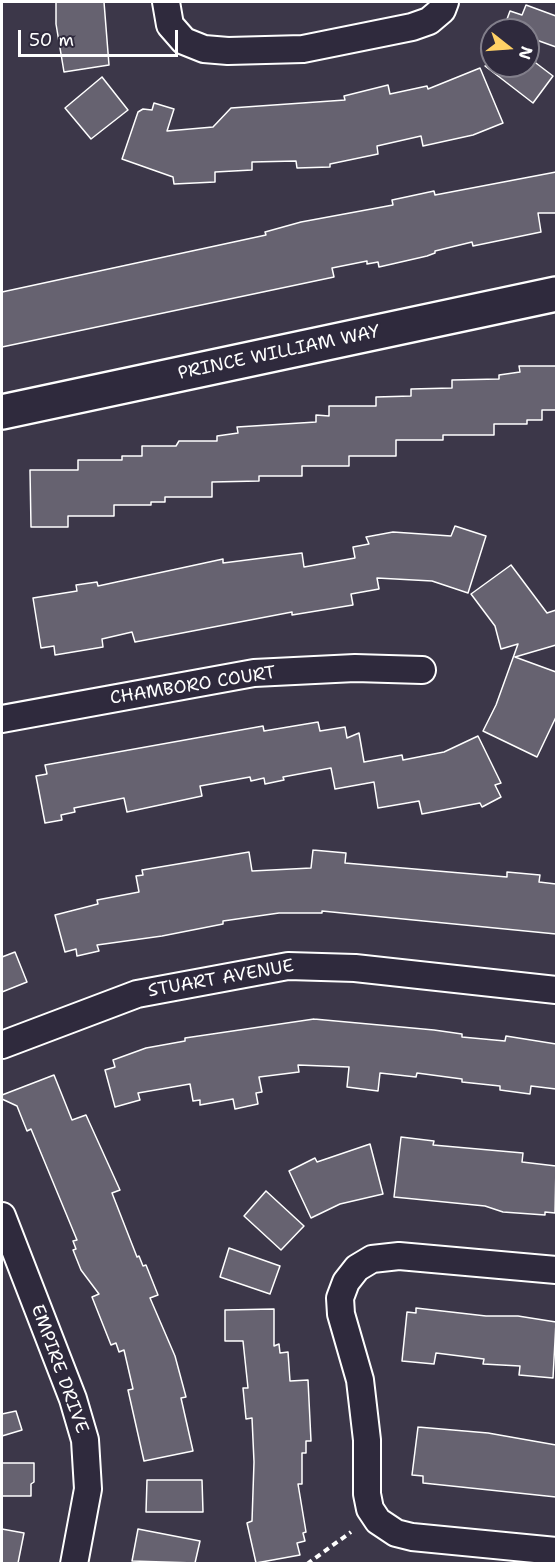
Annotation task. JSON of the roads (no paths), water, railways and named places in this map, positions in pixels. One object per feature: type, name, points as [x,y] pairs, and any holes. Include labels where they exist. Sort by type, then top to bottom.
[{"type":"street","points":[[165,2],[170,25],[184,41],[204,49],[228,51],[303,49],[412,27],[429,21],[442,10],[445,2]]},
{"type":"street","name":"PRINCE WILLIAM WAY","points":[[2,412],[556,294]]},
{"type":"street","name":"CHAMBORO COURT","points":[[2,719],[254,673],[355,668],[422,670]]},
{"type":"street","name":"STUART AVENUE","points":[[2,1045],[137,994],[288,966],[356,968],[556,990]]},
{"type":"street","name":"EMPIRE DRIVE","points":[[2,1216],[82,1426],[88,1482],[74,1563]]},
{"type":"street","points":[[556,1270],[399,1256],[372,1259],[357,1268],[346,1282],[340,1298],[341,1314],[360,1380],[367,1440],[367,1494],[370,1509],[378,1521],[396,1533],[412,1537],[556,1551]]}]
